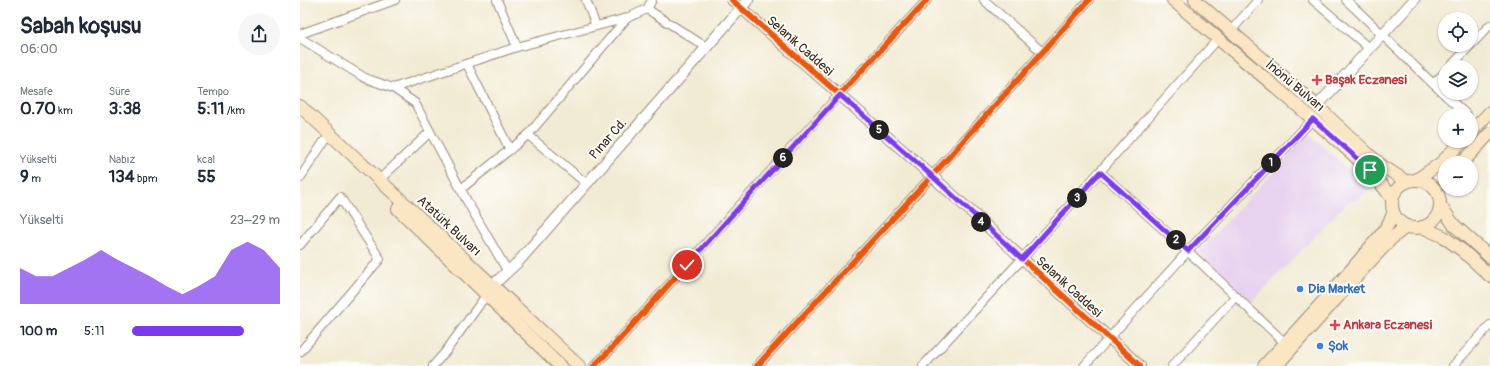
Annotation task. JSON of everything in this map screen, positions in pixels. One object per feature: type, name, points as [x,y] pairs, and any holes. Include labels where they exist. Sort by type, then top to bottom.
[{"type":"main road","name":"İnönü Bulvarı","points":[[1174,0],[1370,170],[1392,198]]},
{"type":"main road","name":"İnönü Bulvarı","points":[[1195,0],[1230,32],[1317,106],[1378,163],[1412,181]]},
{"type":"main road","points":[[1218,39],[1230,32]]},
{"type":"main road","name":"Atatürk Bulvarı","points":[[300,106],[379,180],[490,290],[560,366]]},
{"type":"main road","points":[[1478,121],[1490,112]]},
{"type":"main road","name":"Atatürk Bulvarı","points":[[300,116],[490,290],[578,366]]},
{"type":"main road","points":[[1469,156],[1490,134]]},
{"type":"main road","points":[[1264,366],[1391,221],[1393,213],[1392,198],[1400,185],[1412,181],[1441,163],[1455,148]]},
{"type":"main road","points":[[1412,181],[1424,181],[1431,185],[1438,192]]},
{"type":"main road","points":[[1393,213],[1402,223],[1407,226],[1414,228],[1422,227],[1433,221],[1436,216],[1441,196]]},
{"type":"main road","points":[[1441,196],[1454,225],[1490,257]]},
{"type":"main road","points":[[1276,366],[1363,268],[1392,238],[1407,226]]},
{"type":"main road","points":[[1422,227],[1444,237],[1463,251],[1490,276]]},
{"type":"street","points":[[300,34],[379,2],[394,0]]},
{"type":"street","points":[[497,0],[518,47]]},
{"type":"street","points":[[586,0],[596,26]]},
{"type":"street","points":[[393,88],[518,47],[627,18],[647,9],[652,0]]},
{"type":"street","name":"Selanik Caddesi","points":[[732,0],[932,176],[1140,366]]},
{"type":"street","name":"Pınar Cd.","points":[[490,290],[587,184],[748,0]]},
{"type":"street","points":[[594,366],[927,0]]},
{"type":"street","points":[[984,0],[1042,52]]},
{"type":"street","points":[[757,366],[932,176],[1089,0]]},
{"type":"street","points":[[1230,32],[1258,0]]},
{"type":"street","points":[[1346,0],[1459,108]]},
{"type":"street","points":[[1317,106],[1414,0]]},
{"type":"street","points":[[1319,2],[1370,49]]},
{"type":"street","points":[[647,9],[706,47]]},
{"type":"street","points":[[461,189],[528,135],[627,18]]},
{"type":"street","points":[[1457,60],[1490,26]]},
{"type":"street","points":[[300,38],[365,78],[393,88],[415,103],[508,272]]},
{"type":"street","points":[[923,366],[1022,259],[1218,39]]},
{"type":"street","points":[[467,64],[510,150]]},
{"type":"street","points":[[1433,84],[1438,79]]},
{"type":"street","points":[[1084,366],[1188,251],[1313,119]]},
{"type":"street","points":[[379,180],[430,132]]},
{"type":"street","points":[[528,135],[587,184]]},
{"type":"street","points":[[300,178],[326,140]]},
{"type":"street","points":[[1100,172],[1188,251],[1285,342]]},
{"type":"street","points":[[300,245],[340,197],[380,259],[300,352]]},
{"type":"street","points":[[433,366],[446,351],[490,290]]},
{"type":"street","points":[[1172,366],[1236,296]]},
{"type":"street","points":[[1453,366],[1490,325]]},
{"type":"shaded area","points":[[1309,134],[1370,189],[1359,199],[1348,202],[1252,302],[1198,252]]},
{"type":"cycle path","points":[[732,0],[932,176],[1140,366]]},
{"type":"cycle path","points":[[594,366],[927,0]]},
{"type":"cycle path","points":[[757,366],[932,176],[1089,0]]},
{"type":"place","name":"Başak Eczanesi","points":[[1317,80]]},
{"type":"place","name":"Dia Market","points":[[1300,289]]},
{"type":"place","name":"Ankara Eczanesi","points":[[1335,325]]},
{"type":"place","name":"Şok","points":[[1320,346]]},
{"type":"route","points":[[687,265],[840,95],[932,176],[1022,259],[1100,172],[1188,251],[1313,119],[1370,170]]}]
